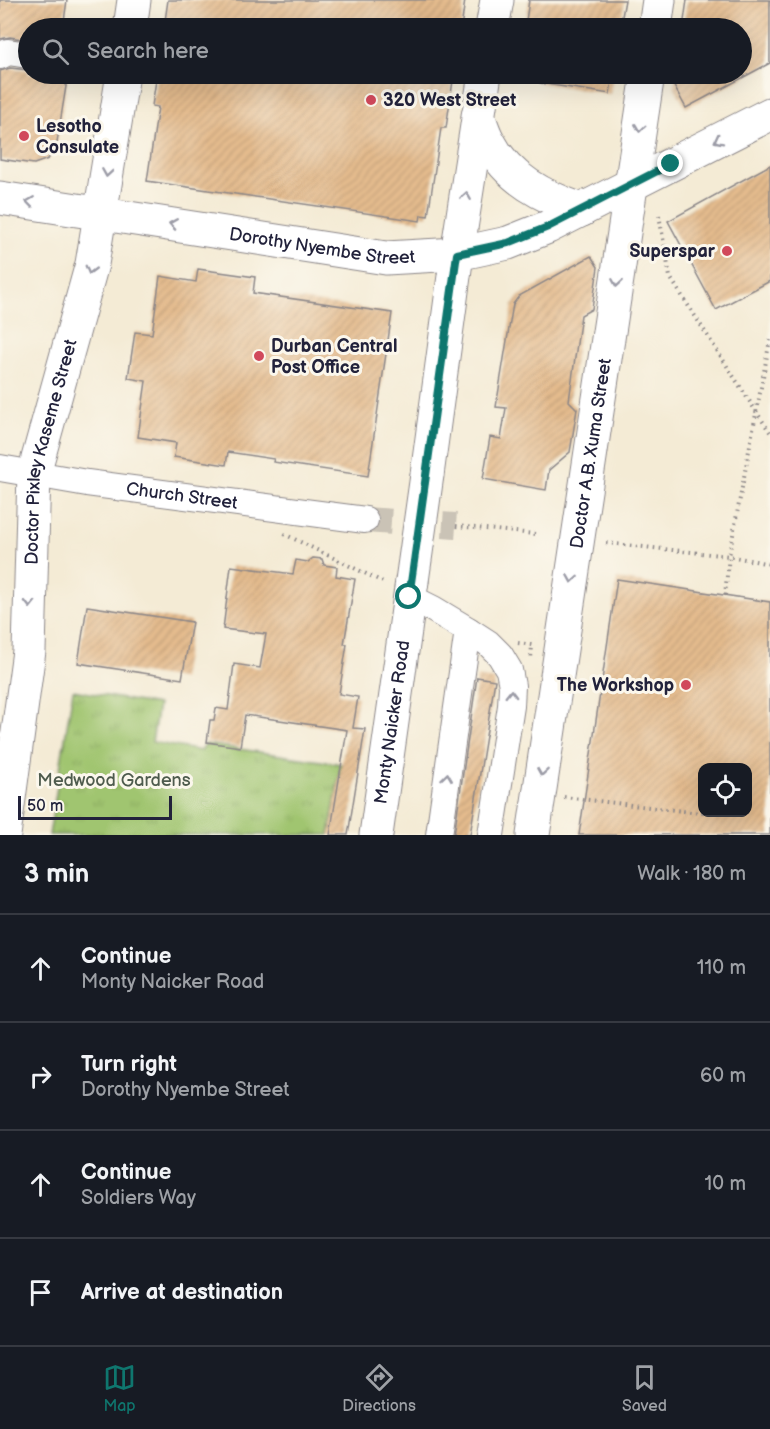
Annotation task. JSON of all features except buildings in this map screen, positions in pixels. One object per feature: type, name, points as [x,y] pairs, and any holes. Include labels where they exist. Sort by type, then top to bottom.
[{"type":"main road","points":[[131,18],[134,0]]},
{"type":"main road","points":[[494,18],[497,0]]},
{"type":"main road","points":[[656,18],[659,0]]},
{"type":"main road","name":"Doctor Pixley Kaseme Street","points":[[4,835],[29,651],[33,473],[93,264],[121,84]]},
{"type":"main road","name":"Monty Naicker Road","points":[[376,835],[457,254],[483,84]]},
{"type":"main road","name":"Doctor A.B. Xuma Street","points":[[533,835],[647,84]]},
{"type":"main road","name":"Dorothy Nyembe Street","points":[[0,198],[386,258],[457,254],[508,243],[548,227],[770,114]]},
{"type":"main road","points":[[478,116],[488,142],[500,160],[520,181],[582,210]]},
{"type":"street","name":"Church Street","points":[[0,468],[87,483],[365,520]]},
{"type":"street","points":[[411,589],[488,643],[500,655],[508,670],[512,686],[511,706],[491,835]]},
{"type":"street","points":[[439,835],[468,630]]},
{"type":"path","points":[[659,215],[670,277],[770,432]]},
{"type":"path","points":[[725,595],[729,556],[770,340]]},
{"type":"path","points":[[456,526],[535,534]]},
{"type":"path","points":[[274,530],[362,571],[411,589]]},
{"type":"path","points":[[606,543],[729,556],[770,564]]},
{"type":"path","points":[[539,794],[698,813]]},
{"type":"green space","name":"Medwood Gardens","points":[[73,690],[158,705],[152,742],[201,751],[205,744],[341,764],[329,835],[49,835]]},
{"type":"tunnel","points":[[365,520],[456,526]]},
{"type":"place","name":"320 West Street","points":[[371,100]]},
{"type":"place","name":"Lesotho Consulate","points":[[24,136]]},
{"type":"place","name":"Superspar","points":[[727,251]]},
{"type":"place","name":"Durban Central Post Office","points":[[259,356]]},
{"type":"place","name":"The Workshop","points":[[686,685]]},
{"type":"route","points":[[409,597],[457,254],[508,243],[548,227],[671,164]]}]
